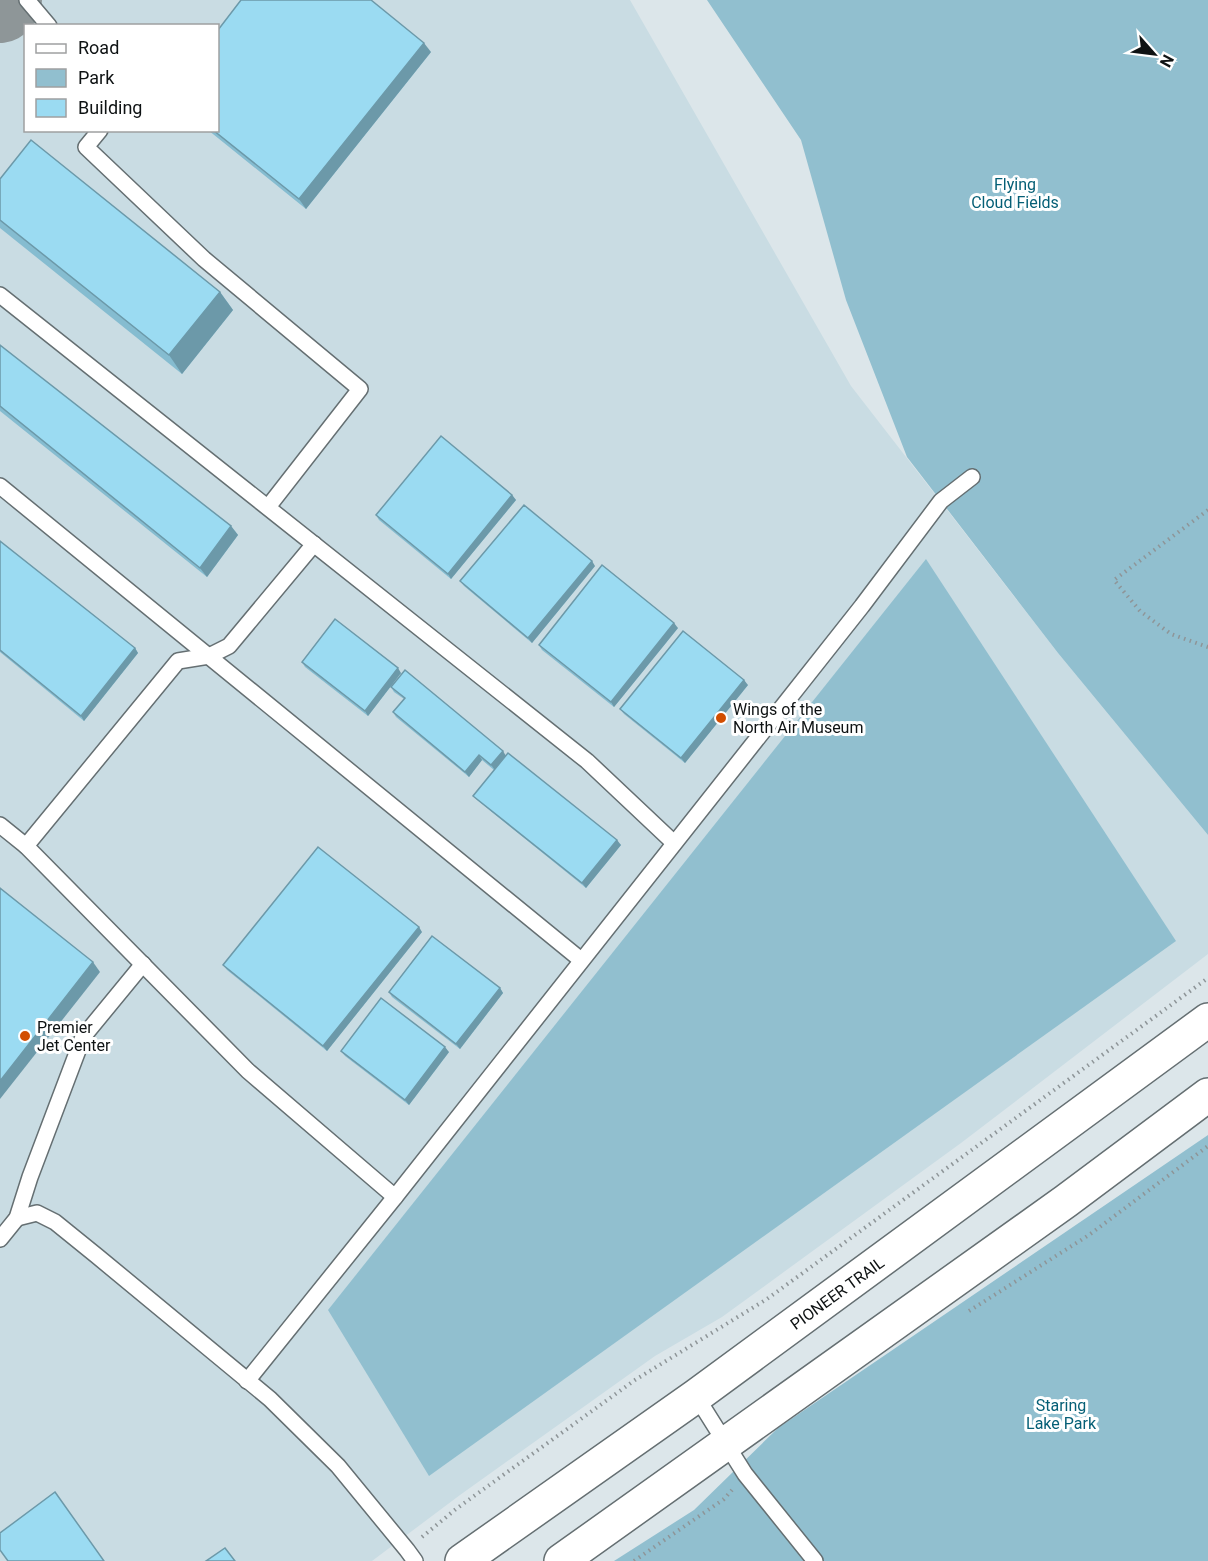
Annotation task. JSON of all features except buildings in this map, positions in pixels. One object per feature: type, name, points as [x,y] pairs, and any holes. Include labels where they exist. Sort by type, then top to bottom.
[{"type":"main road","name":"PIONEER TRAIL","points":[[462,1561],[696,1396],[1208,1020]]},
{"type":"main road","points":[[561,1561],[1066,1201],[1208,1095]]},
{"type":"lane","points":[[27,0],[47,24]]},
{"type":"lane","points":[[98,132],[86,147],[204,259],[360,389],[268,507]]},
{"type":"lane","points":[[0,294],[587,760],[674,843]]},
{"type":"lane","points":[[247,1381],[862,606],[941,501],[972,477]]},
{"type":"lane","points":[[0,486],[581,960]]},
{"type":"lane","points":[[26,846],[178,661],[209,656],[229,646],[314,544]]},
{"type":"lane","points":[[0,825],[26,846],[249,1071],[395,1197]]},
{"type":"lane","points":[[0,1239],[17,1218],[30,1177],[83,1037],[143,964]]},
{"type":"lane","points":[[17,1218],[37,1213],[55,1222],[270,1399],[338,1466],[411,1555]]},
{"type":"lane","points":[[696,1396],[745,1474],[815,1561]]},
{"type":"path","points":[[1208,510],[1114,580],[1140,611],[1163,629],[1208,648]]},
{"type":"path","points":[[411,1555],[456,1509],[634,1380],[766,1299],[1208,978]]},
{"type":"path","points":[[969,1311],[1089,1235],[1208,1146]]},
{"type":"path","points":[[634,1561],[724,1499],[745,1474]]},
{"type":"shaded area","points":[[0,0],[630,0],[851,386],[1058,653],[1208,835],[1208,954],[961,1143],[722,1317],[655,1356],[460,1495],[372,1561],[0,1561]]},
{"type":"green space","name":"Flying Cloud Fields","points":[[707,0],[1208,0],[1208,835],[1058,653],[907,457],[846,300],[801,140]]},
{"type":"green space","points":[[926,559],[1176,941],[429,1476],[328,1310]]},
{"type":"green space","name":"Staring Lake Park","points":[[1208,1135],[1208,1561],[614,1561],[694,1510],[778,1428]]},
{"type":"taxiway","points":[[0,5],[4,0]]},
{"type":"place","name":"Wings of the North Air Museum","points":[[721,718]]},
{"type":"place","name":"Premier Jet Center","points":[[25,1036]]}]
